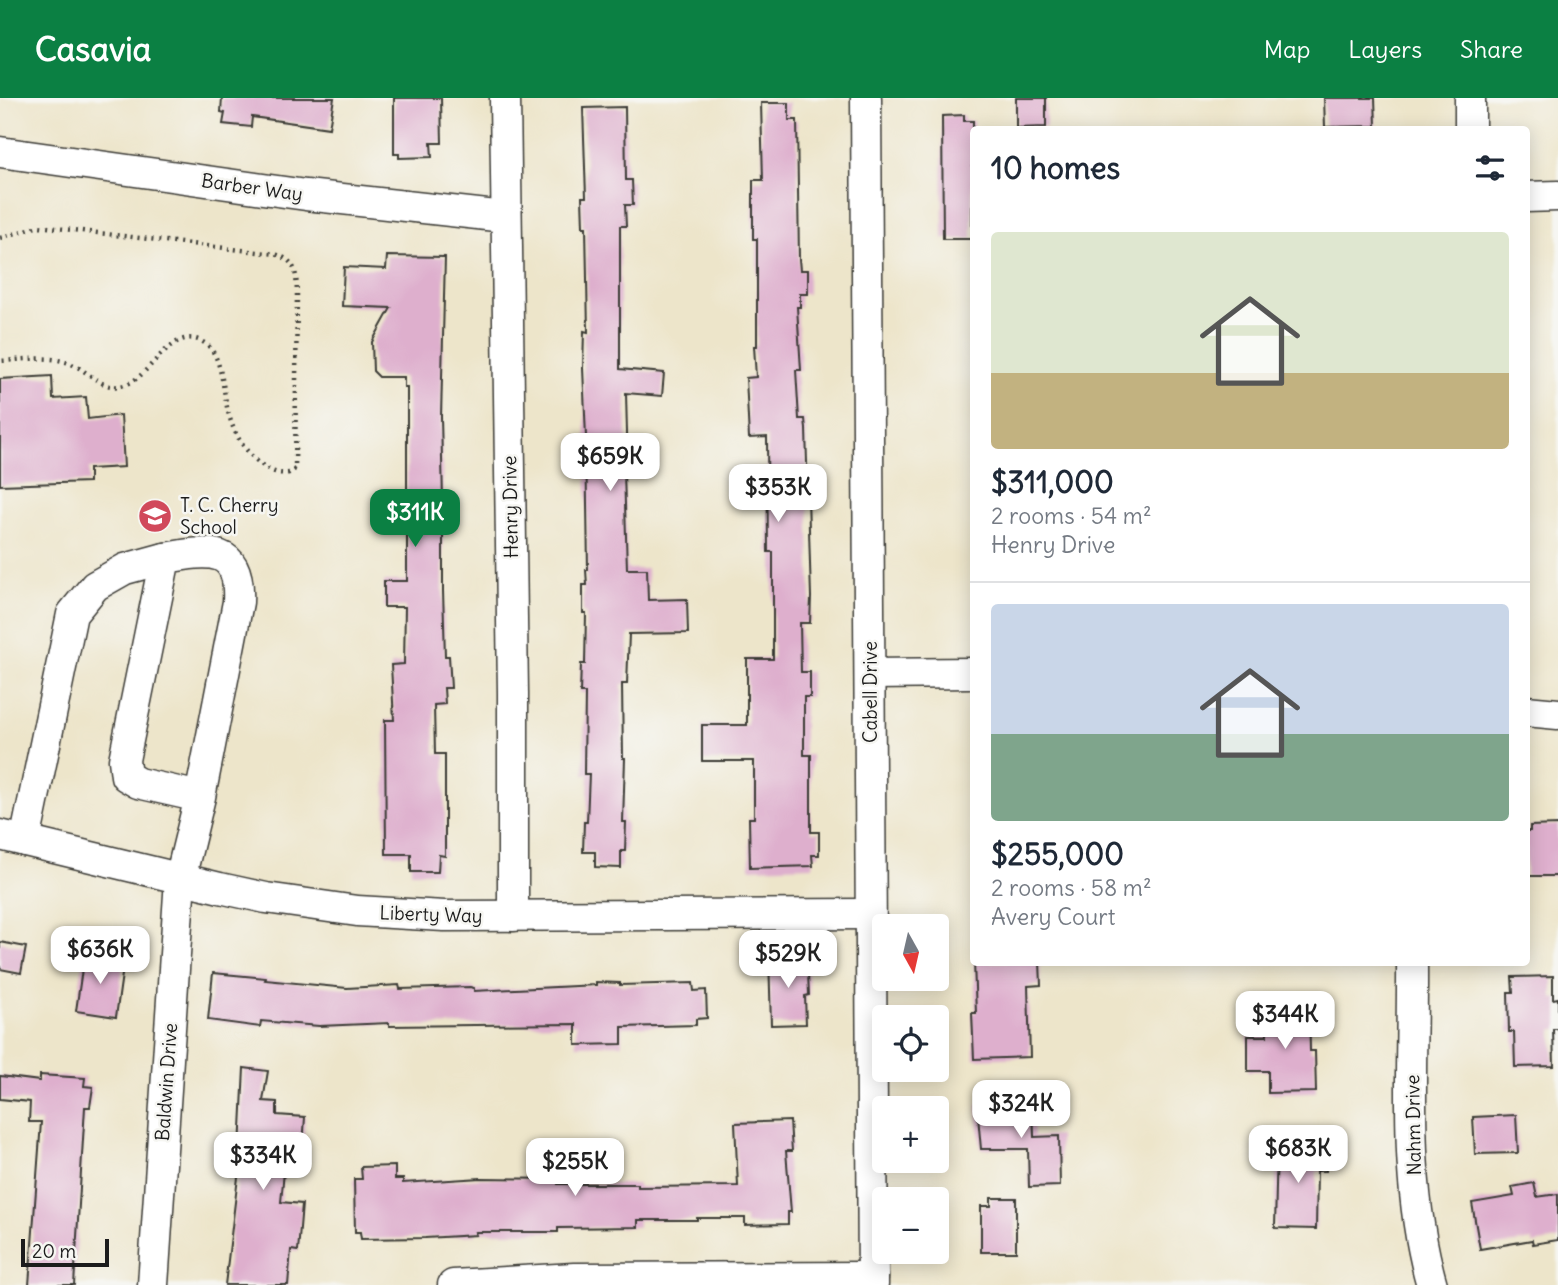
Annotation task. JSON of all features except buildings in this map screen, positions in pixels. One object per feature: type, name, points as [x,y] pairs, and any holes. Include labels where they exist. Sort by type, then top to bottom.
[{"type":"street","name":"Henry Drive","points":[[506,98],[513,916]]},
{"type":"street","name":"Cabell Drive","points":[[866,98],[873,1281]]},
{"type":"street","points":[[1470,98],[1470,126]]},
{"type":"street","name":"Barber Way","points":[[0,152],[306,195],[505,217]]},
{"type":"street","points":[[1530,197],[1558,197]]},
{"type":"street","name":"Baldwin Drive","points":[[13,838],[72,614],[95,586],[125,569],[192,554],[216,554],[232,563],[239,581],[238,602],[200,797],[180,879],[153,1285]]},
{"type":"street","points":[[165,558],[124,760],[126,776],[138,783],[200,797]]},
{"type":"street","points":[[870,674],[970,673]]},
{"type":"street","points":[[1530,711],[1558,714]]},
{"type":"street","name":"Liberty Way","points":[[13,838],[266,898],[357,911],[444,916],[870,914]]},
{"type":"street","name":"Nahm Drive","points":[[1412,966],[1414,1202],[1432,1285]]},
{"type":"street","points":[[453,1285],[574,1278],[873,1281]]},
{"type":"path","points":[[0,238],[39,226],[275,254],[286,258],[293,264],[296,272],[297,293],[295,469],[289,474],[276,473],[264,467],[246,450],[236,435],[229,416],[215,355],[207,345],[197,340],[176,343],[164,350],[140,376],[118,386],[107,386],[79,367],[56,359],[0,361]]},
{"type":"place","name":"T. C. Cherry School","points":[[155,516]]}]
